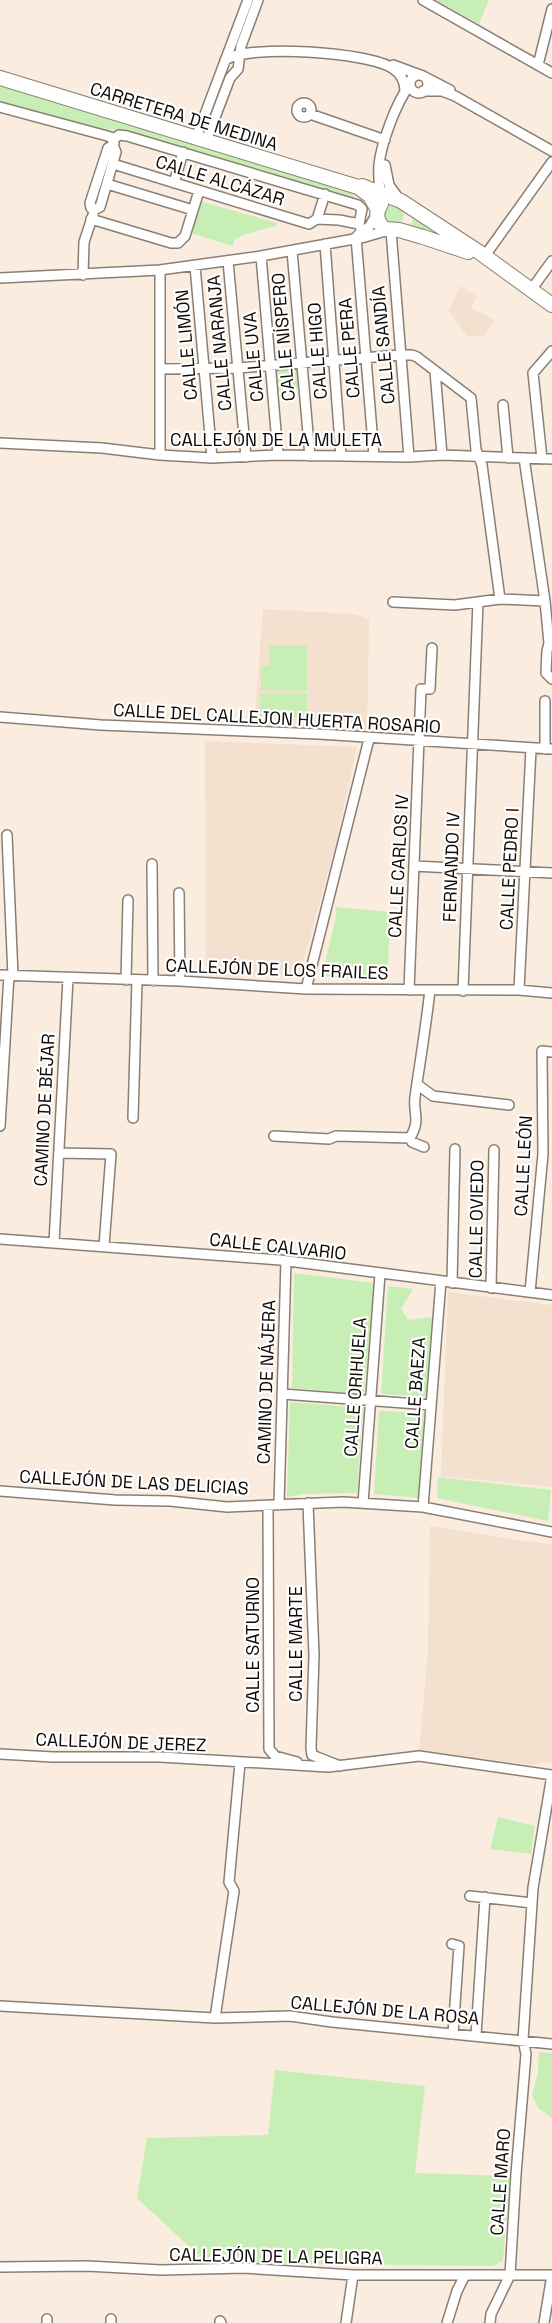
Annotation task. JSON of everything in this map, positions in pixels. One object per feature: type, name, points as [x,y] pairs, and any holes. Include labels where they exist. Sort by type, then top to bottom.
[{"type":"main road","name":"CARRETERA DE MEDINA","points":[[0,78],[359,187],[379,206]]},
{"type":"main road","points":[[393,230],[406,225],[409,218],[409,210],[401,201]]},
{"type":"main road","points":[[484,257],[443,242],[393,230],[379,222],[379,206],[401,201],[484,257],[552,305]]},
{"type":"street","points":[[233,63],[248,0]]},
{"type":"street","points":[[201,140],[258,0]]},
{"type":"street","points":[[423,0],[552,73]]},
{"type":"street","points":[[538,65],[552,9]]},
{"type":"street","points":[[245,34],[256,54]]},
{"type":"street","points":[[233,63],[256,54],[309,52],[384,64],[391,67],[408,88],[415,92],[442,91],[455,96],[552,151]]},
{"type":"street","points":[[384,64],[391,64],[422,76],[453,92],[455,96]]},
{"type":"street","points":[[0,278],[83,275],[195,266],[325,244],[369,227],[379,206],[379,169],[385,140],[412,78],[422,76]]},
{"type":"street","points":[[400,104],[422,92],[428,84],[422,76]]},
{"type":"street","points":[[0,106],[113,142],[117,150],[100,207],[93,215],[84,242],[83,275]]},
{"type":"street","points":[[310,114],[385,140]]},
{"type":"street","points":[[93,215],[90,203],[108,148],[123,135],[325,194],[317,219]]},
{"type":"street","points":[[174,183],[183,152]]},
{"type":"street","points":[[382,155],[389,185],[401,201]]},
{"type":"street","points":[[484,257],[552,162]]},
{"type":"street","name":"CALLE ALCÁZAR","points":[[112,164],[309,224],[314,223],[317,219],[339,220],[359,231]]},
{"type":"street","points":[[359,187],[374,179],[379,169]]},
{"type":"street","points":[[107,184],[193,210]]},
{"type":"street","points":[[93,215],[174,244],[183,239],[199,191]]},
{"type":"street","name":"CALLE PERA","points":[[325,194],[360,206],[362,211],[359,231],[366,358],[375,456]]},
{"type":"street","points":[[359,231],[393,230]]},
{"type":"street","name":"CALLE SANDÍA","points":[[393,230],[400,355],[409,457]]},
{"type":"street","name":"CALLE HIGO","points":[[325,244],[341,456]]},
{"type":"street","name":"CALLE NÍSPERO","points":[[292,251],[310,456]]},
{"type":"street","name":"CALLE UVA","points":[[261,256],[278,455]]},
{"type":"street","name":"CALLE NARANJA","points":[[228,261],[246,457]]},
{"type":"street","points":[[531,290],[552,261]]},
{"type":"street","name":"CALLE LIMÓN","points":[[195,266],[206,369],[212,458]]},
{"type":"street","points":[[160,270],[160,455]]},
{"type":"street","points":[[547,459],[533,373],[552,351]]},
{"type":"street","points":[[160,369],[238,368],[412,355],[471,398],[476,450],[482,465],[500,599]]},
{"type":"street","points":[[435,371],[442,455]]},
{"type":"street","points":[[503,405],[508,458]]},
{"type":"street","name":"CALLEJÓN DE LA MULETA","points":[[0,443],[102,448],[212,458],[278,455],[409,457],[442,455],[547,459]]},
{"type":"street","points":[[524,458],[551,643],[547,651],[546,673],[552,679]]},
{"type":"street","points":[[393,602],[455,605],[500,599],[545,601]]},
{"type":"street","name":"FERNANDO IV","points":[[463,991],[478,602]]},
{"type":"street","name":"CALLE CARLOS IV","points":[[409,990],[420,742],[420,689],[430,689],[432,648]]},
{"type":"street","points":[[545,701],[549,717],[549,749]]},
{"type":"street","name":"CALLE DEL CALLEJON HUERTA ROSARIO","points":[[0,717],[100,725],[319,734],[549,749]]},
{"type":"street","points":[[306,989],[369,739]]},
{"type":"street","name":"CALLE PEDRO I","points":[[519,990],[531,748]]},
{"type":"street","points":[[0,1126],[7,975],[7,835]]},
{"type":"street","points":[[152,864],[153,981]]},
{"type":"street","points":[[414,866],[552,873]]},
{"type":"street","points":[[179,893],[180,981]]},
{"type":"street","points":[[126,980],[128,900]]},
{"type":"street","name":"CALLEJÓN DE LOS FRAILES","points":[[7,975],[180,981],[306,989],[519,990],[552,993]]},
{"type":"street","name":"CAMINO DE BÉJAR","points":[[54,1243],[68,978]]},
{"type":"street","points":[[133,1119],[137,980]]},
{"type":"street","points":[[410,1138],[417,1126],[415,1100],[430,990]]},
{"type":"street","name":"CALLE LEÓN","points":[[530,1292],[543,1154],[542,1051],[552,1052]]},
{"type":"street","points":[[418,1085],[433,1096],[509,1105]]},
{"type":"street","points":[[274,1136],[410,1138]]},
{"type":"street","points":[[410,1138],[412,1142],[424,1147]]},
{"type":"street","points":[[452,1282],[455,1149]]},
{"type":"street","name":"CALLE OVIEDO","points":[[491,1288],[494,1150]]},
{"type":"street","points":[[59,1153],[111,1154],[105,1246]]},
{"type":"street","name":"CALLE CALVARIO","points":[[0,1239],[286,1261],[552,1295]]},
{"type":"street","name":"CAMINO DE NÁJERA","points":[[279,1504],[286,1261]]},
{"type":"street","name":"CALLE ORIHUELA","points":[[363,1503],[380,1274]]},
{"type":"street","name":"CALLE BAEZA","points":[[423,1507],[441,1281]]},
{"type":"street","points":[[282,1394],[431,1405]]},
{"type":"street","name":"CALLEJÓN DE LAS DELICIAS","points":[[0,1491],[115,1500],[170,1501],[227,1507],[363,1503],[423,1507],[552,1532]]},
{"type":"street","name":"CALLE MARTE","points":[[308,1503],[313,1621],[312,1755],[340,1766]]},
{"type":"street","name":"CALLE SATURNO","points":[[268,1505],[269,1749],[275,1756],[291,1760],[299,1765]]},
{"type":"street","name":"CALLEJÓN DE JEREZ","points":[[0,1754],[53,1757],[161,1757],[240,1763],[340,1766],[420,1756],[552,1775]]},
{"type":"street","points":[[215,2018],[234,1891],[229,1882],[240,1763]]},
{"type":"street","name":"CALLE MARO","points":[[490,2323],[490,2314],[510,2275],[526,2054],[523,2040],[533,1888],[552,1775]]},
{"type":"street","points":[[470,1896],[532,1903]]},
{"type":"street","points":[[476,2035],[485,1897]]},
{"type":"street","points":[[452,1944],[459,1946],[453,2034]]},
{"type":"street","name":"CALLEJÓN DE LA ROSA","points":[[0,2006],[215,2018],[290,2016],[552,2044]]},
{"type":"street","name":"CALLEJÓN DE LA PELIGRA","points":[[0,2267],[87,2266],[161,2270],[244,2268],[353,2276],[552,2275]]},
{"type":"street","points":[[447,2323],[465,2275]]},
{"type":"street","points":[[544,2323],[552,2275]]},
{"type":"street","points":[[346,2323],[353,2276]]},
{"type":"shaded area","points":[[460,286],[477,296],[471,308],[495,320],[484,336],[467,336],[449,311]]},
{"type":"shaded area","points":[[263,609],[355,614],[369,619],[367,733],[254,727]]},
{"type":"shaded area","points":[[205,741],[357,747],[336,843],[299,978],[206,976]]},
{"type":"shaded area","points":[[448,1292],[552,1305],[552,1487],[441,1476]]},
{"type":"shaded area","points":[[430,1526],[552,1545],[552,1761],[532,1765],[419,1750],[428,1652]]},
{"type":"green space","points":[[436,0],[489,0],[479,24]]},
{"type":"green space","points":[[0,82],[349,191],[359,201],[171,143],[111,129],[108,132],[0,103]]},
{"type":"green space","points":[[199,201],[277,223],[276,226],[246,234],[234,240],[233,246],[190,233]]},
{"type":"green space","points":[[394,205],[401,208],[404,215],[401,222],[394,225],[387,222],[384,215],[387,208]]},
{"type":"green space","points":[[413,217],[446,238],[411,227]]},
{"type":"green space","points":[[298,368],[300,389],[277,391],[275,370]]},
{"type":"green space","points":[[269,645],[307,645],[307,691],[261,690],[261,666],[269,666]]},
{"type":"green space","points":[[260,693],[307,694],[307,717],[260,716]]},
{"type":"green space","points":[[335,907],[390,912],[388,970],[382,970],[380,979],[322,976],[337,912]]},
{"type":"green space","points":[[294,1273],[374,1283],[364,1394],[292,1388]]},
{"type":"green space","points":[[388,1286],[413,1289],[401,1309],[408,1320],[433,1317],[426,1397],[381,1394]]},
{"type":"green space","points":[[290,1402],[363,1408],[357,1493],[304,1494],[287,1497]]},
{"type":"green space","points":[[379,1411],[424,1413],[419,1498],[374,1494]]},
{"type":"green space","points":[[438,1477],[551,1490],[548,1521],[437,1498]]},
{"type":"green space","points":[[498,1817],[535,1826],[531,1854],[490,1849]]},
{"type":"green space","points":[[539,2052],[552,2053],[552,2118],[538,2108],[532,2095],[538,2072]]},
{"type":"green space","points":[[275,2070],[425,2086],[415,2173],[510,2176],[503,2261],[493,2266],[207,2263],[137,2198],[147,2138],[268,2135]]}]
